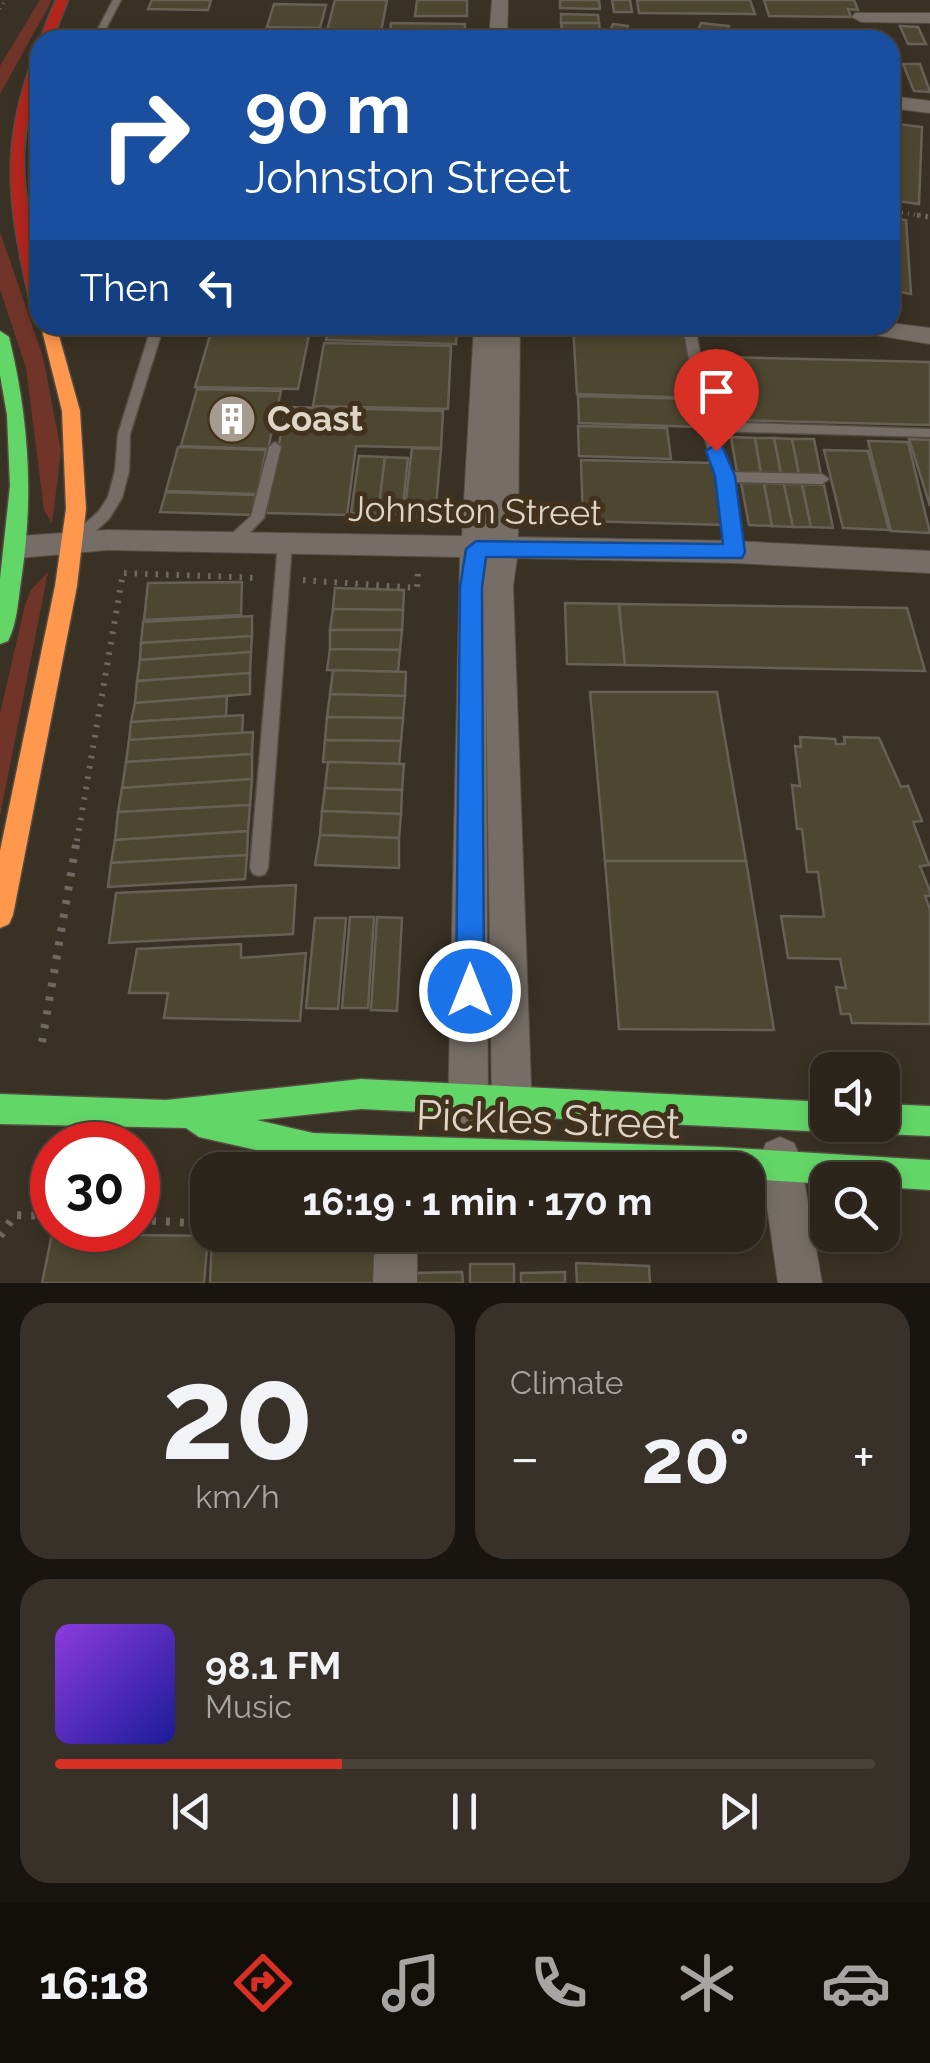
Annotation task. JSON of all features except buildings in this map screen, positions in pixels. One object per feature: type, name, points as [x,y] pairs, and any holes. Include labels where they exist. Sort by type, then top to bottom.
[{"type":"main road","points":[[50,30],[62,0]]},
{"type":"main road","points":[[29,80],[4,120],[0,149],[2,186],[30,249]]},
{"type":"main road","points":[[0,915],[72,542],[76,451],[66,387],[49,335]]},
{"type":"main road","points":[[0,337],[22,428],[25,464],[19,546],[0,635]]},
{"type":"main road","name":"Pickles Street","points":[[0,1109],[166,1115],[361,1094],[810,1116]]},
{"type":"main road","name":"Pickles Street","points":[[166,1115],[340,1152]]},
{"type":"main road","points":[[900,1120],[930,1121]]},
{"type":"main road","name":"Pickles Street","points":[[765,1165],[930,1175]]},
{"type":"street","points":[[498,30],[500,0]]},
{"type":"street","points":[[515,30],[516,0]]},
{"type":"street","points":[[861,17],[930,18]]},
{"type":"street","points":[[900,104],[930,108]]},
{"type":"street","points":[[900,332],[930,336]]},
{"type":"street","points":[[486,335],[490,550],[499,586],[513,1152]]},
{"type":"street","points":[[467,1152],[471,587],[490,550],[507,335]]},
{"type":"street","name":"Johnston Street","points":[[19,546],[72,542],[231,543],[735,552],[930,562]]},
{"type":"street","points":[[400,1152],[402,1097]]},
{"type":"street","points":[[776,1114],[800,1283]]},
{"type":"street","points":[[395,1283],[396,1252]]},
{"type":"lane","points":[[101,30],[117,0]]},
{"type":"lane","points":[[72,542],[104,515],[114,498],[122,471],[124,434],[155,335]]},
{"type":"lane","points":[[691,335],[706,426],[725,476],[735,552]]},
{"type":"lane","points":[[706,426],[930,433]]},
{"type":"lane","points":[[231,543],[257,518],[275,447]]},
{"type":"lane","points":[[725,476],[822,479]]},
{"type":"lane","points":[[259,868],[284,544]]},
{"type":"path","points":[[0,9],[6,0]]},
{"type":"path","points":[[900,212],[930,217]]},
{"type":"path","points":[[42,1042],[123,573],[417,588],[420,548]]},
{"type":"path","points":[[0,1236],[15,1214],[30,1215]]},
{"type":"path","points":[[160,1221],[190,1223]]},
{"type":"shaded area","points":[[40,0],[52,0],[35,30],[30,30],[30,40],[0,94],[0,66]]},
{"type":"shaded area","points":[[0,232],[30,319],[30,335],[35,335],[43,357],[61,451],[52,524],[44,510],[26,368],[0,289]]},
{"type":"shaded area","points":[[48,572],[0,816],[0,714],[25,605],[31,590]]},
{"type":"traffic: fast","points":[[0,337],[20,451],[18,521],[0,635]]},
{"type":"traffic: fast","points":[[0,1109],[166,1115],[361,1094],[810,1116]]},
{"type":"traffic: fast","points":[[900,1120],[930,1121]]},
{"type":"traffic: fast","points":[[199,1122],[313,1148],[719,1162],[930,1175]]},
{"type":"traffic: slow","points":[[0,915],[66,586],[76,509],[71,411],[50,335]]},
{"type":"traffic: jam","points":[[49,30],[62,0]]},
{"type":"traffic: jam","points":[[30,81],[20,118],[16,183],[30,266]]},
{"type":"place","name":"Coast","points":[[232,419]]},
{"type":"route","points":[[470,991],[471,587],[476,549],[735,552],[725,476],[716,451]]}]
